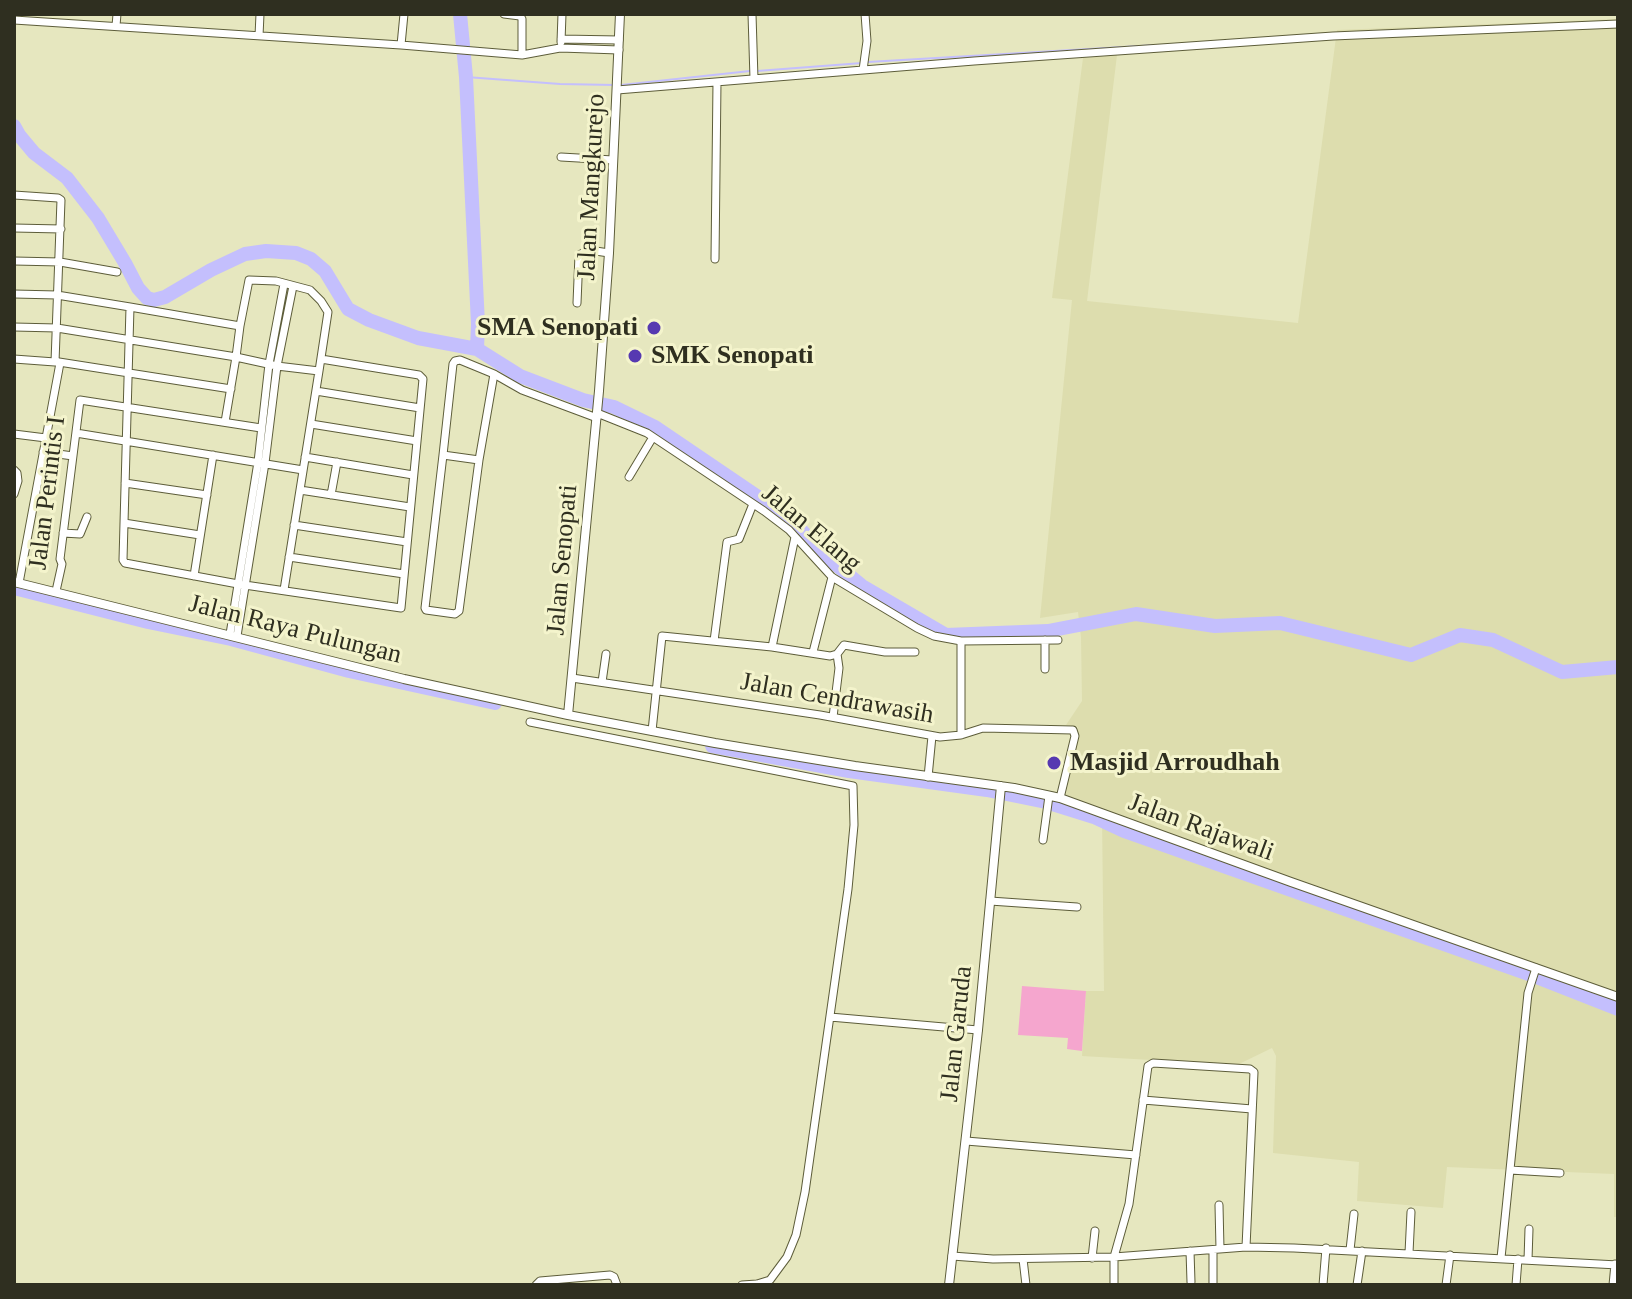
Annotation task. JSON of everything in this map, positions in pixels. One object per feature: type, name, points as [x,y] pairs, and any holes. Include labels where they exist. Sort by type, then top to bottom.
[{"type":"street","points":[[116,26],[117,14]]},
{"type":"street","points":[[259,36],[260,14]]},
{"type":"street","points":[[401,45],[404,14]]},
{"type":"street","points":[[504,14],[522,19],[522,55]]},
{"type":"street","points":[[560,48],[562,14]]},
{"type":"street","name":"Jalan Mangkurejo","points":[[597,413],[609,253],[620,14]]},
{"type":"street","points":[[752,14],[754,74]]},
{"type":"street","points":[[863,66],[867,41],[865,14]]},
{"type":"street","points":[[14,20],[522,55],[560,48],[619,50]]},
{"type":"street","points":[[618,84],[717,82],[754,74],[1333,36],[1618,24]]},
{"type":"street","points":[[561,39],[619,40]]},
{"type":"street","points":[[715,259],[717,82]]},
{"type":"street","points":[[561,157],[613,160]]},
{"type":"street","points":[[14,195],[60,199],[61,229],[55,396],[17,582]]},
{"type":"street","points":[[14,228],[61,229]]},
{"type":"street","points":[[577,303],[579,255],[589,250],[609,253]]},
{"type":"street","points":[[14,261],[60,262],[117,272]]},
{"type":"street","points":[[225,422],[249,280],[276,281],[310,290],[328,311],[284,590]]},
{"type":"street","points":[[233,635],[261,463],[284,284]]},
{"type":"street","points":[[261,463],[261,428],[293,286]]},
{"type":"street","points":[[14,294],[57,295],[240,326]]},
{"type":"street","points":[[130,307],[125,563],[242,585],[399,608],[422,376],[321,359]]},
{"type":"street","points":[[14,327],[57,328],[319,371]]},
{"type":"street","points":[[14,359],[58,362],[231,389]]},
{"type":"street","name":"Jalan Elang","points":[[443,455],[454,362],[460,360],[522,390],[597,413],[653,437],[781,523],[832,577],[934,636],[961,641],[1058,640]]},
{"type":"street","points":[[479,460],[443,455],[426,610],[455,614],[459,611],[494,374]]},
{"type":"street","points":[[316,391],[420,408]]},
{"type":"street","name":"Jalan Perintis I","points":[[56,591],[62,564],[60,559],[80,400],[127,406]]},
{"type":"street","points":[[127,406],[261,428]]},
{"type":"street","name":"Jalan Senopati","points":[[568,715],[597,413]]},
{"type":"street","points":[[311,424],[417,441]]},
{"type":"street","points":[[76,433],[303,470]]},
{"type":"street","points":[[14,434],[46,438]]},
{"type":"street","points":[[629,477],[653,437]]},
{"type":"street","points":[[43,452],[73,456]]},
{"type":"street","points":[[194,576],[213,455]]},
{"type":"street","points":[[305,457],[413,475]]},
{"type":"street","points":[[331,495],[337,462]]},
{"type":"street","points":[[14,470],[18,481],[14,494]]},
{"type":"street","points":[[125,483],[207,495]]},
{"type":"street","points":[[300,490],[410,507]]},
{"type":"street","points":[[714,641],[727,542],[739,539],[753,504]]},
{"type":"street","points":[[63,533],[80,534],[87,517]]},
{"type":"street","points":[[124,523],[200,535]]},
{"type":"street","points":[[294,525],[407,542]]},
{"type":"street","points":[[772,647],[795,537]]},
{"type":"street","points":[[289,557],[404,574]]},
{"type":"street","points":[[813,652],[832,577]]},
{"type":"street","name":"Jalan Raya Pulungan","points":[[17,582],[404,679],[568,715]]},
{"type":"street","points":[[652,731],[661,637],[664,635],[830,656],[837,654]]},
{"type":"street","points":[[1045,640],[1045,669]]},
{"type":"street","points":[[961,641],[961,735]]},
{"type":"street","points":[[833,717],[839,671],[837,654],[841,646],[885,652],[915,652]]},
{"type":"street","points":[[602,682],[606,654]]},
{"type":"street","name":"Jalan Cendrawasih","points":[[572,678],[833,717],[945,738],[983,728],[1074,731],[1060,798]]},
{"type":"street","name":"Jalan Rajawali","points":[[568,715],[762,751],[928,777],[1048,803],[1060,798],[1535,971],[1618,997]]},
{"type":"street","points":[[530,722],[853,786],[854,825],[848,889],[805,1192],[796,1235],[787,1257],[770,1282],[742,1285]]},
{"type":"street","points":[[928,777],[932,736]]},
{"type":"street","name":"Jalan Garuda","points":[[949,1285],[978,1030],[1000,794]]},
{"type":"street","points":[[1043,840],[1048,803]]},
{"type":"street","points":[[990,901],[1077,907]]},
{"type":"street","points":[[1501,1258],[1528,993],[1535,971]]},
{"type":"street","points":[[830,1017],[978,1030]]},
{"type":"street","points":[[1114,1285],[1114,1257],[1129,1204],[1148,1066],[1153,1063],[1253,1070],[1246,1247]]},
{"type":"street","points":[[1143,1100],[1252,1109]]},
{"type":"street","points":[[966,1141],[1136,1155]]},
{"type":"street","points":[[1510,1170],[1560,1173]]},
{"type":"street","points":[[1213,1285],[1219,1205]]},
{"type":"street","points":[[1409,1253],[1411,1212]]},
{"type":"street","points":[[1350,1250],[1354,1214]]},
{"type":"street","points":[[1528,1260],[1529,1229]]},
{"type":"street","points":[[1092,1258],[1095,1231]]},
{"type":"street","points":[[952,1256],[993,1259],[1092,1258],[1246,1247],[1326,1248],[1616,1265],[1613,1285]]},
{"type":"street","points":[[1323,1285],[1326,1248]]},
{"type":"street","points":[[1190,1251],[1191,1282]]},
{"type":"street","points":[[1357,1285],[1362,1251]]},
{"type":"street","points":[[1446,1285],[1450,1255]]},
{"type":"street","points":[[1023,1259],[1026,1285]]},
{"type":"street","points":[[1516,1285],[1518,1259]]},
{"type":"street","points":[[536,1285],[540,1281],[610,1275],[617,1285]]},
{"type":"shaded area","points":[[1618,19],[1618,1217],[1614,1217],[1614,1174],[1447,1167],[1443,1208],[1357,1201],[1359,1162],[1273,1153],[1276,1056],[1272,1048],[1237,1065],[1082,1056],[1086,991],[1104,991],[1102,814],[1065,800],[1078,727],[1066,725],[1082,701],[1078,612],[1040,618],[1072,300],[1052,298],[1083,58],[1117,55],[1087,301],[1298,323],[1337,30]]},
{"type":"shaded area","points":[[1022,986],[1086,991],[1082,1051],[1067,1049],[1068,1038],[1018,1035]]},
{"type":"waterway","points":[[460,14],[466,77],[477,349]]},
{"type":"waterway","points":[[868,62],[1157,45]]},
{"type":"waterway","points":[[757,71],[862,63]]},
{"type":"waterway","points":[[621,85],[750,71]]},
{"type":"waterway","points":[[466,77],[615,85]]},
{"type":"waterway","points":[[14,126],[34,153],[67,178],[98,218],[138,288],[147,298],[165,297],[245,254],[266,251],[296,253],[311,259],[325,271],[348,309],[369,320],[418,338],[477,349],[520,376],[583,400],[614,407],[655,427],[792,520],[822,553],[862,586],[946,635],[1048,631],[1136,614],[1215,626],[1280,623],[1411,655],[1460,635],[1493,640],[1562,672],[1618,667]]},
{"type":"waterway","points":[[14,588],[148,622],[231,639],[349,671],[495,703]]},
{"type":"waterway","points":[[712,746],[1046,802],[1534,976],[1618,1009]]},
{"type":"place","name":"SMA Senopati","points":[[654,328]]},
{"type":"place","name":"SMK Senopati","points":[[635,356]]},
{"type":"place","name":"Masjid Arroudhah","points":[[1054,763]]}]
